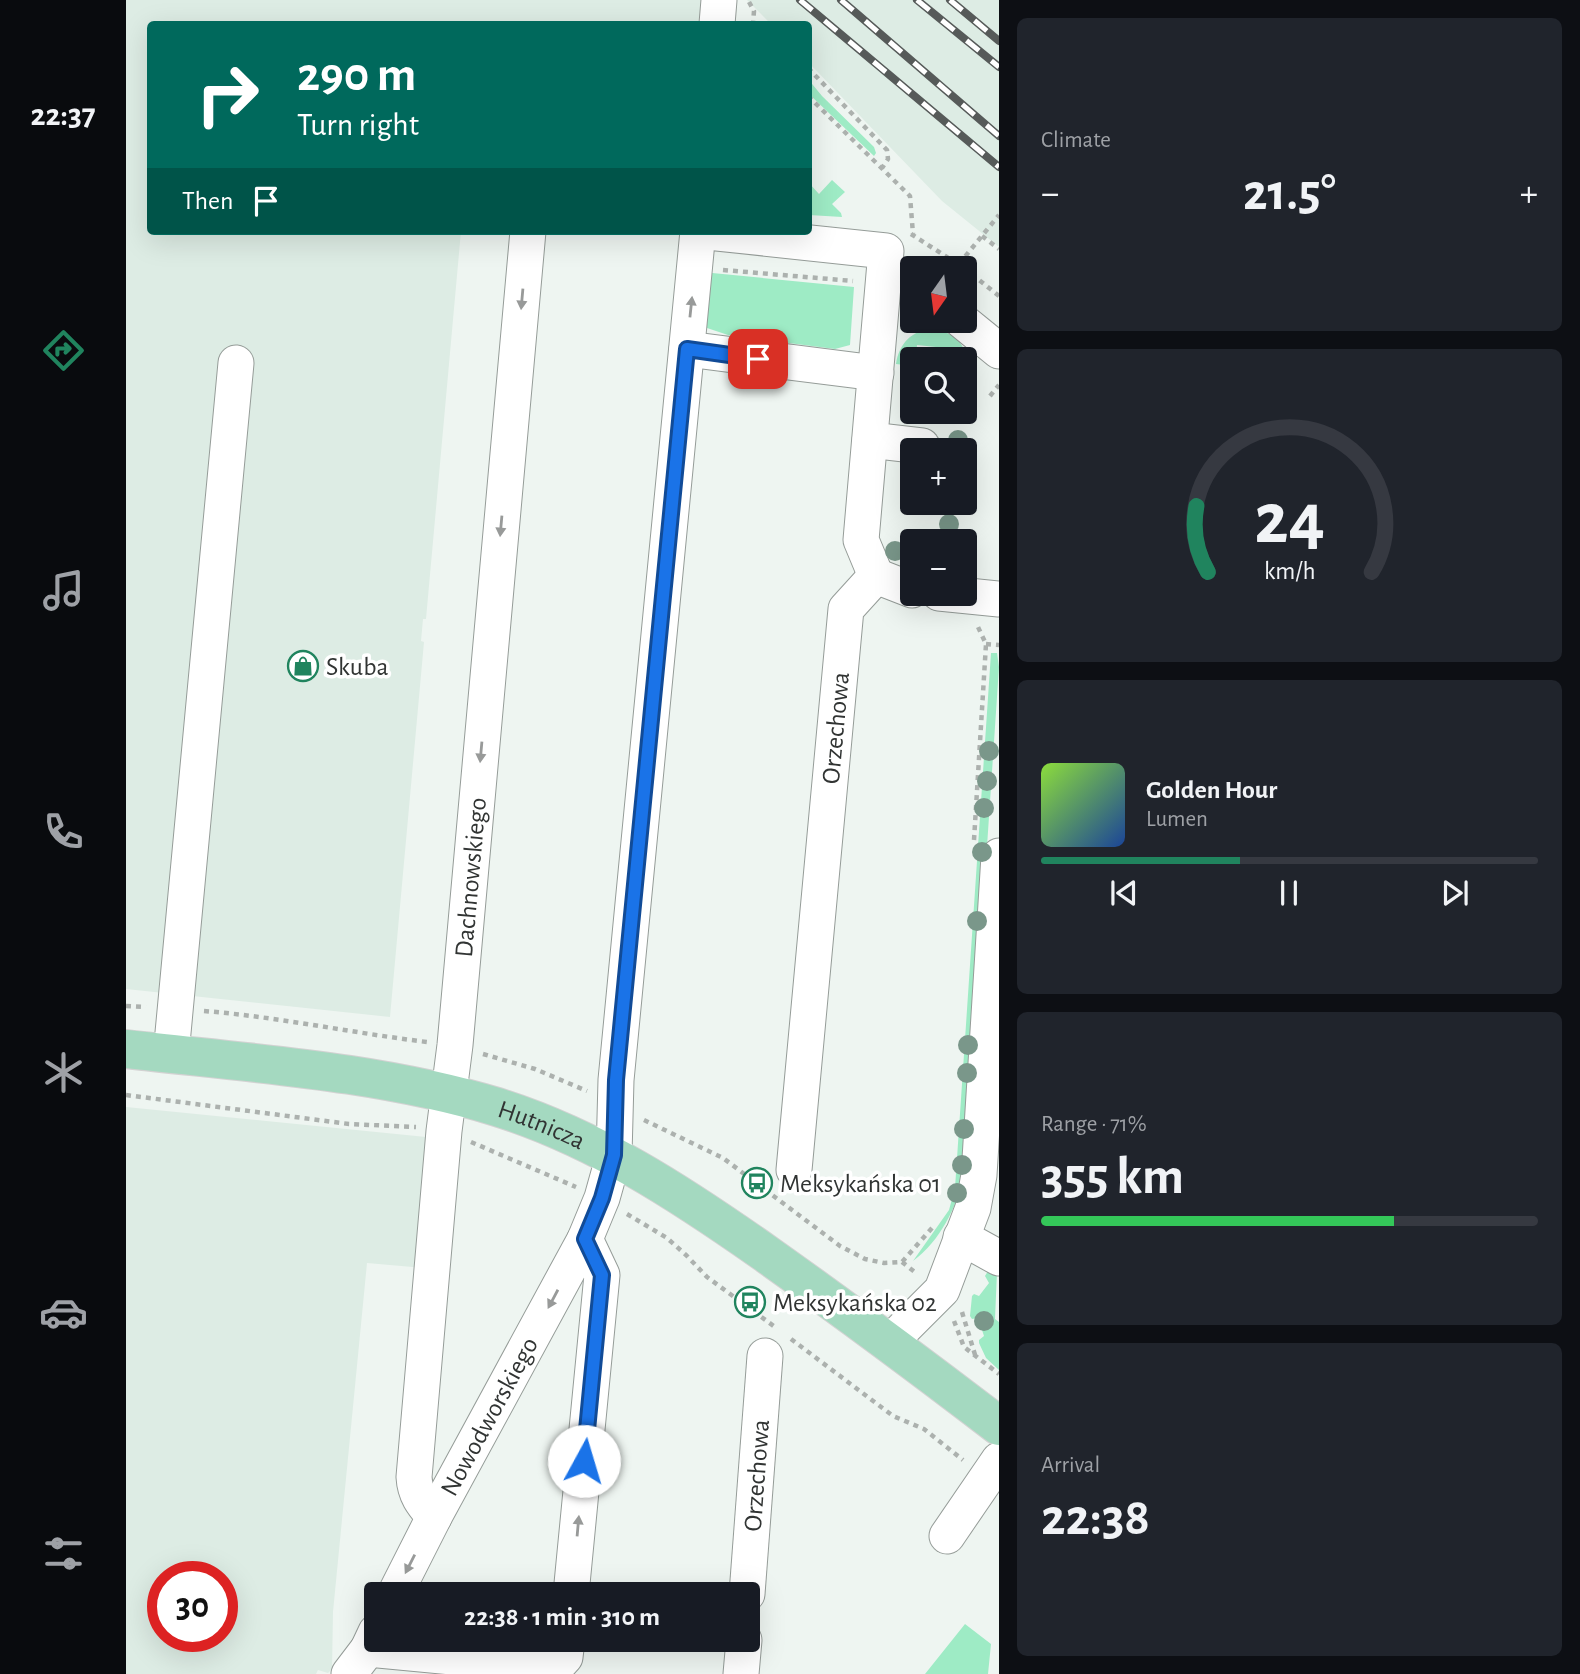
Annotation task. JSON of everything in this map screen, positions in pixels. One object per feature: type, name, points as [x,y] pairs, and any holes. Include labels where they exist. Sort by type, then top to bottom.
[{"type":"main road","name":"Hutnicza","points":[[126,1049],[338,1075],[447,1113],[498,1108],[576,1137],[614,1155],[685,1197],[889,1343],[999,1426]]},
{"type":"street","points":[[717,21],[719,0]]},
{"type":"street","name":"Dachnowskiego","points":[[434,1517],[418,1498],[414,1477],[528,235]]},
{"type":"street","name":"Nowodworskiego","points":[[401,1582],[585,1239],[602,1198],[614,1155],[615,1106],[698,235]]},
{"type":"street","points":[[736,235],[886,251],[861,540],[876,576],[900,585]]},
{"type":"street","points":[[977,333],[999,351]]},
{"type":"street","points":[[687,349],[876,373]]},
{"type":"street","points":[[171,1054],[236,363]]},
{"type":"street","points":[[870,440],[900,443]]},
{"type":"street","name":"Orzechowa","points":[[794,1170],[844,623],[846,609],[876,576]]},
{"type":"street","points":[[977,597],[999,599]]},
{"type":"street","points":[[889,1343],[921,1277],[950,1228],[973,1208],[991,1109],[996,950],[986,853]]},
{"type":"street","points":[[950,1228],[999,1258]]},
{"type":"street","points":[[889,1343],[951,1298],[950,1228]]},
{"type":"street","points":[[572,1582],[602,1275],[585,1239]]},
{"type":"street","name":"Orzechowa","points":[[748,1582],[776,1340]]},
{"type":"street","points":[[947,1536],[992,1469]]},
{"type":"street","points":[[376,1652],[556,1667],[565,1657],[566,1652]]},
{"type":"street","points":[[741,1674],[743,1652]]},
{"type":"path","points":[[746,0],[754,11],[753,21]]},
{"type":"path","points":[[812,72],[887,150],[888,159],[882,168]]},
{"type":"path","points":[[812,100],[910,196],[913,234],[947,256]]},
{"type":"path","points":[[966,256],[999,215]]},
{"type":"path","points":[[982,236],[999,249]]},
{"type":"path","points":[[695,267],[884,294]]},
{"type":"path","points":[[977,278],[999,296]]},
{"type":"path","points":[[990,396],[999,385]]},
{"type":"path","points":[[975,625],[981,630],[986,644],[986,853]]},
{"type":"path","points":[[986,644],[999,645]]},
{"type":"path","points":[[126,1006],[248,1014],[366,1035],[455,1045],[535,1069],[602,1096],[615,1106],[723,1158],[840,1246],[865,1259],[884,1263],[902,1262],[950,1228]]},
{"type":"path","points":[[126,1095],[349,1124],[420,1127],[447,1113],[602,1198],[667,1238],[776,1340],[893,1416],[925,1429],[992,1469]]},
{"type":"path","points":[[951,1298],[976,1358]]},
{"type":"path","points":[[951,1298],[964,1347],[999,1374]]},
{"type":"shaded area","points":[[126,0],[704,0],[702,21],[147,21],[147,235],[461,235],[426,619],[423,619],[421,641],[424,642],[390,1017],[126,989]]},
{"type":"shaded area","points":[[747,0],[999,0],[999,247],[942,201],[812,66],[812,21],[768,21]]},
{"type":"shaded area","points":[[126,1107],[436,1138],[424,1268],[367,1263],[333,1612],[332,1669],[328,1673],[318,1670],[316,1674],[126,1674]]},
{"type":"green space","points":[[812,84],[874,147],[874,156],[812,97]]},
{"type":"green space","points":[[832,180],[845,192],[832,204],[842,217],[812,215],[812,186],[819,194]]},
{"type":"green space","points":[[702,272],[854,287],[850,345],[835,349],[728,335],[704,327]]},
{"type":"green space","points":[[946,333],[963,347],[902,347],[913,335]]},
{"type":"green space","points":[[991,653],[997,653],[999,667],[965,1176],[946,1223],[932,1244],[913,1261],[949,1210],[955,1188]]},
{"type":"green space","points":[[991,1266],[997,1272],[995,1319],[999,1322],[999,1370],[986,1358],[979,1343],[984,1336],[978,1318],[972,1319],[970,1316],[972,1296],[979,1296],[989,1283],[985,1276]]},
{"type":"green space","points":[[965,1624],[991,1644],[988,1674],[925,1674]]},
{"type":"railway","points":[[800,0],[999,167]]},
{"type":"railway","points":[[841,0],[999,136]]},
{"type":"railway","points":[[917,0],[999,67]]},
{"type":"railway","points":[[950,0],[999,41]]},
{"type":"place","name":"Skuba","points":[[303,666]]},
{"type":"place","name":"Meksykańska 01","points":[[757,1183]]},
{"type":"place","name":"Meksykańska 02","points":[[750,1302]]},
{"type":"route","points":[[584,1461],[602,1275],[585,1239],[602,1198],[614,1155],[616,1080],[687,349],[758,359]]}]
